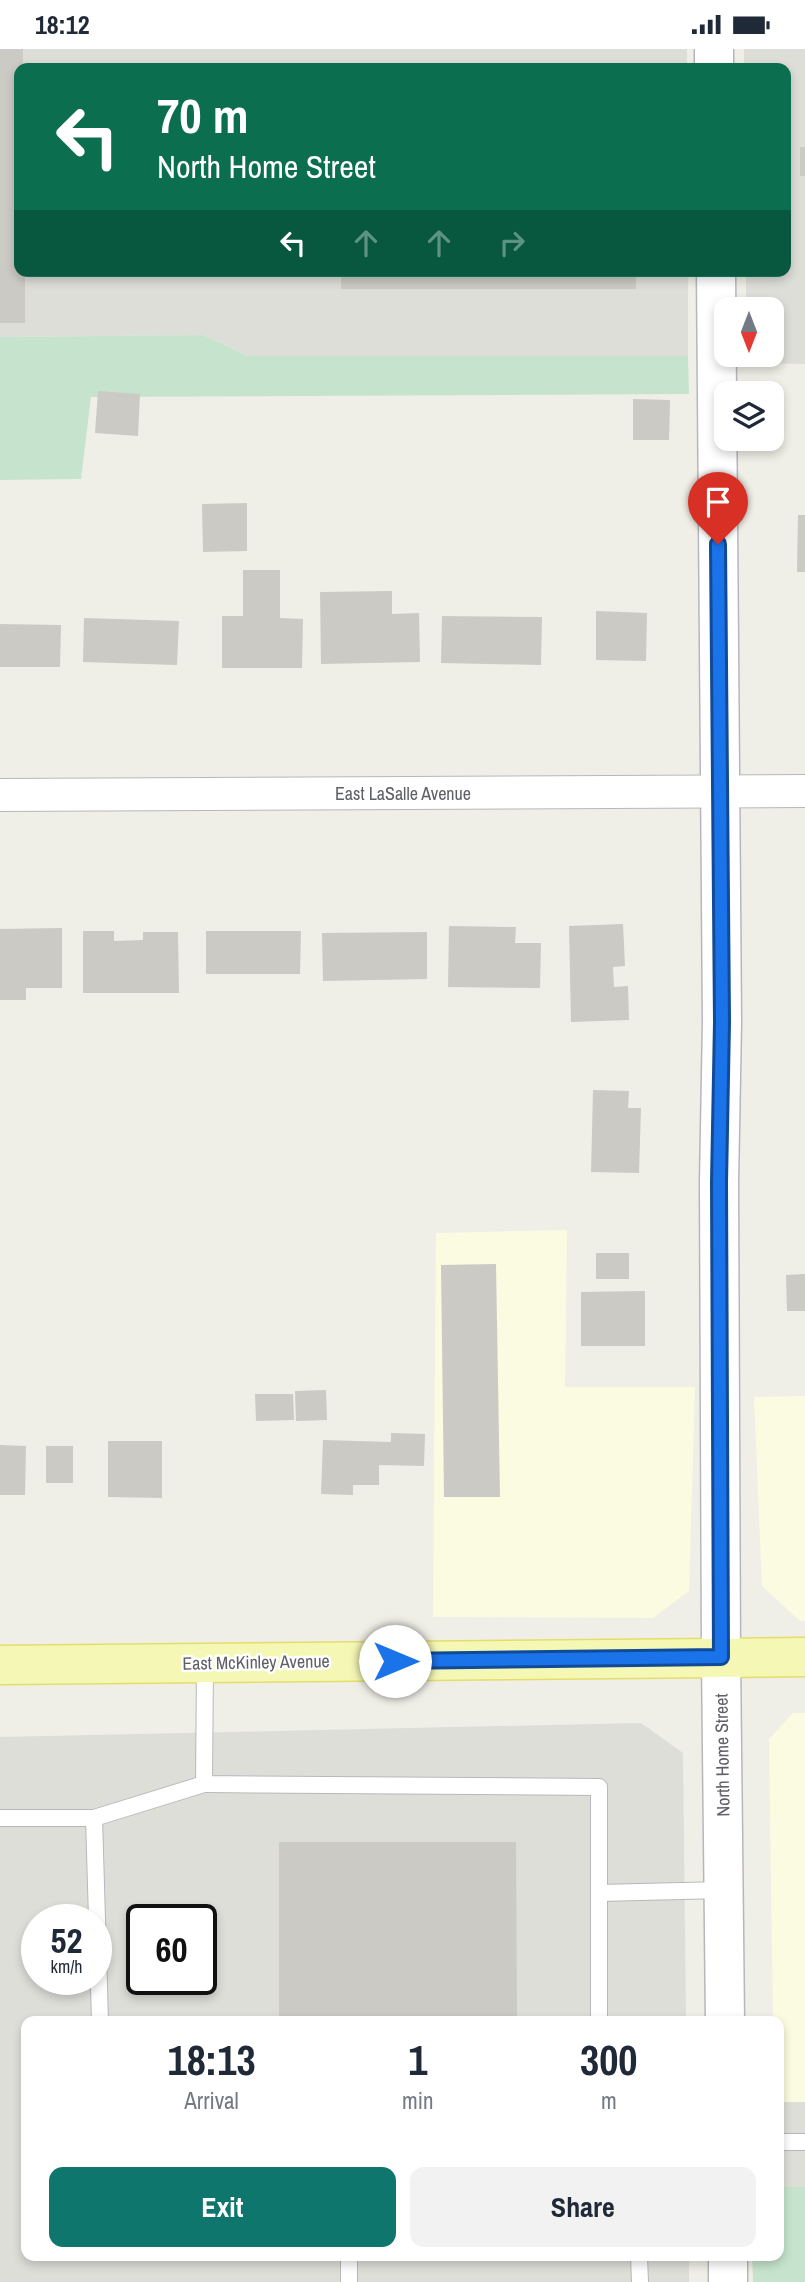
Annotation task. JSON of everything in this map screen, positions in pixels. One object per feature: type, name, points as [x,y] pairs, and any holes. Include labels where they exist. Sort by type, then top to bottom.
[{"type":"main road","name":"East McKinley Avenue","points":[[0,1665],[805,1657]]},
{"type":"street","name":"North Home Street","points":[[716,277],[722,1022],[719,1182],[725,2016]]},
{"type":"street","name":"East LaSalle Avenue","points":[[0,795],[805,791]]},
{"type":"street","points":[[728,2261],[728,2282]]},
{"type":"lane","points":[[204,1784],[205,1663]]},
{"type":"lane","points":[[0,1818],[94,1818],[204,1784],[599,1787],[599,2016]]},
{"type":"lane","points":[[94,1818],[100,2016]]},
{"type":"lane","points":[[599,1893],[723,1890]]},
{"type":"lane","points":[[784,2142],[805,2142]]},
{"type":"lane","points":[[349,2261],[349,2282]]},
{"type":"lane","points":[[639,2261],[640,2282]]},
{"type":"shaded area","points":[[0,49],[687,49],[687,63],[14,63],[14,277],[688,277],[688,356],[248,356],[203,335],[0,337]]},
{"type":"shaded area","points":[[744,49],[805,49],[805,364],[784,364],[784,297],[746,297],[746,277],[791,277],[791,63],[744,63]]},
{"type":"shaded area","points":[[203,335],[248,356],[688,356],[689,394],[91,397],[81,479],[0,480],[0,337]]},
{"type":"shaded area","points":[[567,1230],[565,1387],[695,1387],[689,1591],[653,1618],[433,1617],[436,1233]]},
{"type":"shaded area","points":[[805,1396],[805,1621],[800,1621],[762,1586],[754,1397]]},
{"type":"shaded area","points":[[793,1713],[805,1713],[805,2102],[784,2102],[784,2016],[773,2016],[769,1739]]},
{"type":"shaded area","points":[[641,1723],[683,1753],[686,2016],[21,2016],[21,2261],[689,2261],[689,2282],[0,2282],[0,1737]]},
{"type":"shaded area","points":[[784,2102],[805,2102],[805,2187],[784,2187]]},
{"type":"shaded area","points":[[784,2187],[805,2187],[805,2282],[753,2282],[752,2261],[784,2261]]},
{"type":"building","points":[[0,49],[23,49],[23,63],[14,63],[14,277],[25,277],[25,323],[0,323]]},
{"type":"building","points":[[800,147],[805,147],[805,176],[800,176]]},
{"type":"building","points":[[341,277],[636,277],[636,289],[341,289]]},
{"type":"building","points":[[98,391],[140,394],[138,436],[95,433]]},
{"type":"building","points":[[633,399],[670,400],[669,440],[633,440]]},
{"type":"building","points":[[247,503],[247,551],[203,552],[202,504]]},
{"type":"building","points":[[798,515],[805,515],[805,572],[797,572]]},
{"type":"building","points":[[243,570],[280,570],[280,618],[303,619],[302,668],[222,668],[222,616],[243,616]]},
{"type":"building","points":[[392,591],[392,614],[419,613],[420,662],[321,664],[320,592]]},
{"type":"building","points":[[596,611],[647,613],[646,661],[596,660]]},
{"type":"building","points":[[442,616],[542,617],[541,665],[441,663]]},
{"type":"building","points":[[84,618],[179,621],[177,665],[83,662]]},
{"type":"building","points":[[0,624],[61,625],[60,667],[0,667]]},
{"type":"building","points":[[623,924],[625,966],[613,967],[614,987],[628,986],[629,1020],[571,1022],[569,926]]},
{"type":"building","points":[[449,926],[516,927],[515,943],[541,943],[540,988],[448,987]]},
{"type":"building","points":[[62,928],[62,988],[26,988],[26,1000],[0,1000],[0,929]]},
{"type":"building","points":[[83,931],[114,931],[114,941],[143,940],[143,932],[178,932],[179,993],[83,993]]},
{"type":"building","points":[[206,931],[301,931],[300,974],[206,974]]},
{"type":"building","points":[[427,932],[427,979],[323,981],[322,933]]},
{"type":"building","points":[[593,1090],[629,1091],[628,1108],[641,1108],[639,1173],[591,1172]]},
{"type":"building","points":[[596,1253],[629,1253],[629,1279],[596,1279]]},
{"type":"building","points":[[496,1264],[500,1497],[444,1497],[441,1265]]},
{"type":"building","points":[[805,1274],[805,1311],[787,1311],[786,1275]]},
{"type":"building","points":[[645,1291],[645,1346],[581,1346],[581,1292]]},
{"type":"building","points":[[326,1390],[327,1420],[296,1421],[295,1391]]},
{"type":"building","points":[[255,1394],[293,1394],[294,1420],[256,1421]]},
{"type":"building","points":[[391,1433],[425,1434],[424,1466],[379,1465],[379,1485],[353,1485],[353,1495],[321,1494],[323,1440],[391,1442]]},
{"type":"building","points":[[108,1441],[162,1441],[162,1498],[108,1497]]},
{"type":"building","points":[[0,1445],[26,1446],[25,1495],[0,1495]]},
{"type":"building","points":[[46,1446],[73,1446],[73,1483],[46,1483]]},
{"type":"building","points":[[279,1842],[516,1842],[517,2016],[279,2016]]},
{"type":"route","points":[[395,1661],[721,1657],[719,1182],[722,1022],[718,544]]}]
